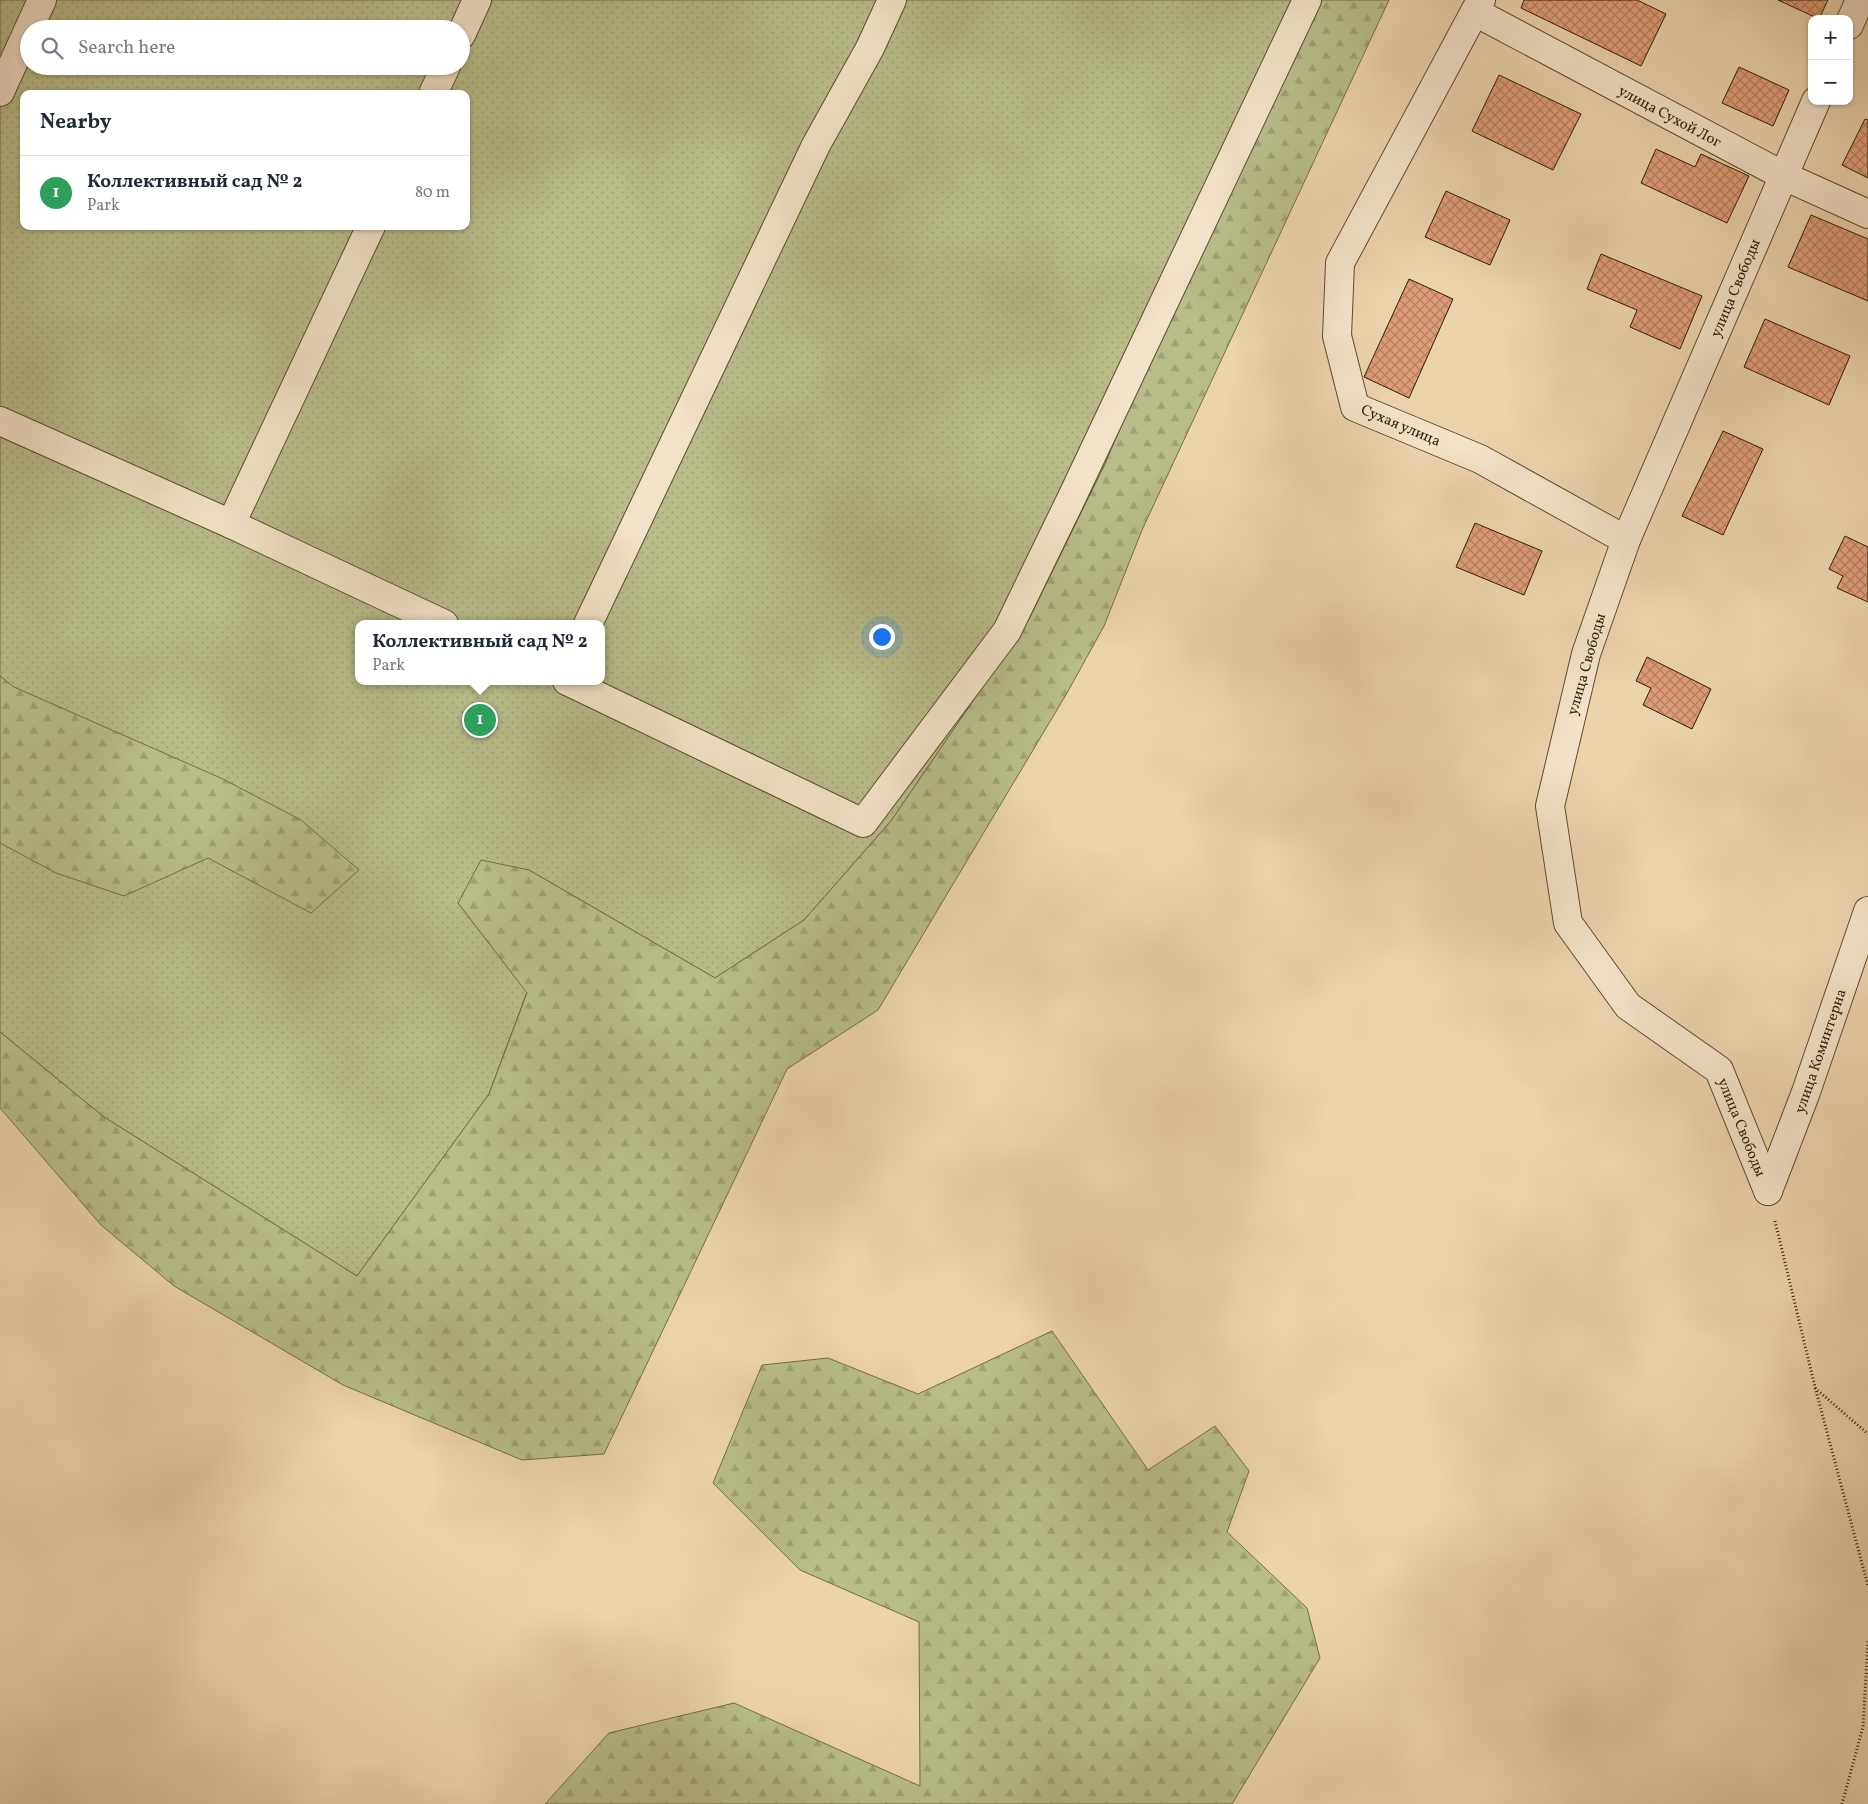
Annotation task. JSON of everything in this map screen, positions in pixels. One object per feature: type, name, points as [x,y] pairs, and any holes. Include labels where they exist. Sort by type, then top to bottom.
[{"type":"street","points":[[33,20],[42,0]]},
{"type":"street","points":[[468,20],[478,0]]},
{"type":"street","points":[[590,620],[816,145],[870,48],[892,0]]},
{"type":"street","points":[[575,685],[863,823],[1007,631],[1307,0]]},
{"type":"street","points":[[1853,16],[1860,0]]},
{"type":"street","name":"улица Сухой Лог","points":[[1478,6],[1784,176],[1868,214]]},
{"type":"street","name":"Сухая улица","points":[[1478,6],[1340,263],[1337,336],[1355,407],[1480,459],[1626,540]]},
{"type":"street","points":[[0,92],[20,48]]},
{"type":"street","points":[[435,90],[442,75]]},
{"type":"street","name":"улица Свободы","points":[[1768,1191],[1719,1070],[1628,1006],[1568,923],[1550,806],[1586,654],[1626,540],[1814,105]]},
{"type":"street","points":[[231,524],[369,230]]},
{"type":"street","points":[[0,421],[231,524],[435,620]]},
{"type":"street","name":"улица Коминтерна","points":[[1768,1191],[1806,1092],[1868,911]]},
{"type":"path","points":[[1768,1191],[1815,1387],[1868,1586]]},
{"type":"path","points":[[1815,1387],[1868,1434]]},
{"type":"path","points":[[1842,1804],[1863,1727],[1868,1641]]},
{"type":"green space","points":[[0,0],[1317,0],[1143,374],[1105,464],[1029,619],[891,821],[804,920],[715,978],[529,870],[458,903],[527,992],[489,1094],[357,1276],[104,1117],[0,1032]]},
{"type":"green space","points":[[1317,0],[1389,0],[1142,530],[1104,626],[1067,693],[878,1010],[787,1069],[604,1454],[522,1460],[343,1385],[174,1286],[101,1225],[0,1108],[0,1032],[104,1117],[357,1276],[489,1094],[527,993],[458,903],[481,860],[529,870],[715,978],[804,920],[891,821],[1029,619],[1105,464],[1143,374]]},
{"type":"green space","points":[[0,676],[14,687],[223,779],[301,820],[359,870],[311,913],[208,858],[124,896],[56,873],[0,843]]},
{"type":"green space","points":[[1052,1331],[1148,1470],[1215,1426],[1249,1471],[1227,1532],[1307,1608],[1320,1658],[1232,1804],[545,1804],[609,1733],[734,1703],[920,1786],[919,1622],[800,1570],[713,1483],[762,1365],[828,1358],[918,1394]]},
{"type":"building","points":[[1524,0],[1637,0],[1666,14],[1641,66],[1521,8]]},
{"type":"building","points":[[1778,0],[1828,0],[1821,15],[1810,15]]},
{"type":"building","points":[[1739,67],[1789,90],[1773,126],[1722,103]]},
{"type":"building","points":[[1499,75],[1581,114],[1553,170],[1472,131]]},
{"type":"building","points":[[1865,119],[1868,120],[1868,178],[1842,165]]},
{"type":"building","points":[[1656,149],[1695,167],[1701,154],[1749,176],[1727,223],[1641,183]]},
{"type":"building","points":[[1446,191],[1510,220],[1490,265],[1425,237]]},
{"type":"building","points":[[1811,215],[1868,239],[1868,301],[1788,267]]},
{"type":"building","points":[[1601,254],[1702,296],[1680,349],[1630,327],[1637,310],[1587,289]]},
{"type":"building","points":[[1409,279],[1453,299],[1409,398],[1364,377]]},
{"type":"building","points":[[1765,319],[1850,356],[1829,405],[1744,367]]},
{"type":"building","points":[[1723,431],[1763,449],[1723,535],[1682,516]]},
{"type":"building","points":[[1475,523],[1542,551],[1524,595],[1456,567]]},
{"type":"building","points":[[1845,536],[1868,547],[1868,602],[1837,588],[1843,576],[1829,569]]},
{"type":"building","points":[[1647,657],[1711,689],[1692,729],[1643,705],[1651,688],[1636,681]]},
{"type":"place","name":"Коллективный сад № 2","points":[[480,720]]}]
